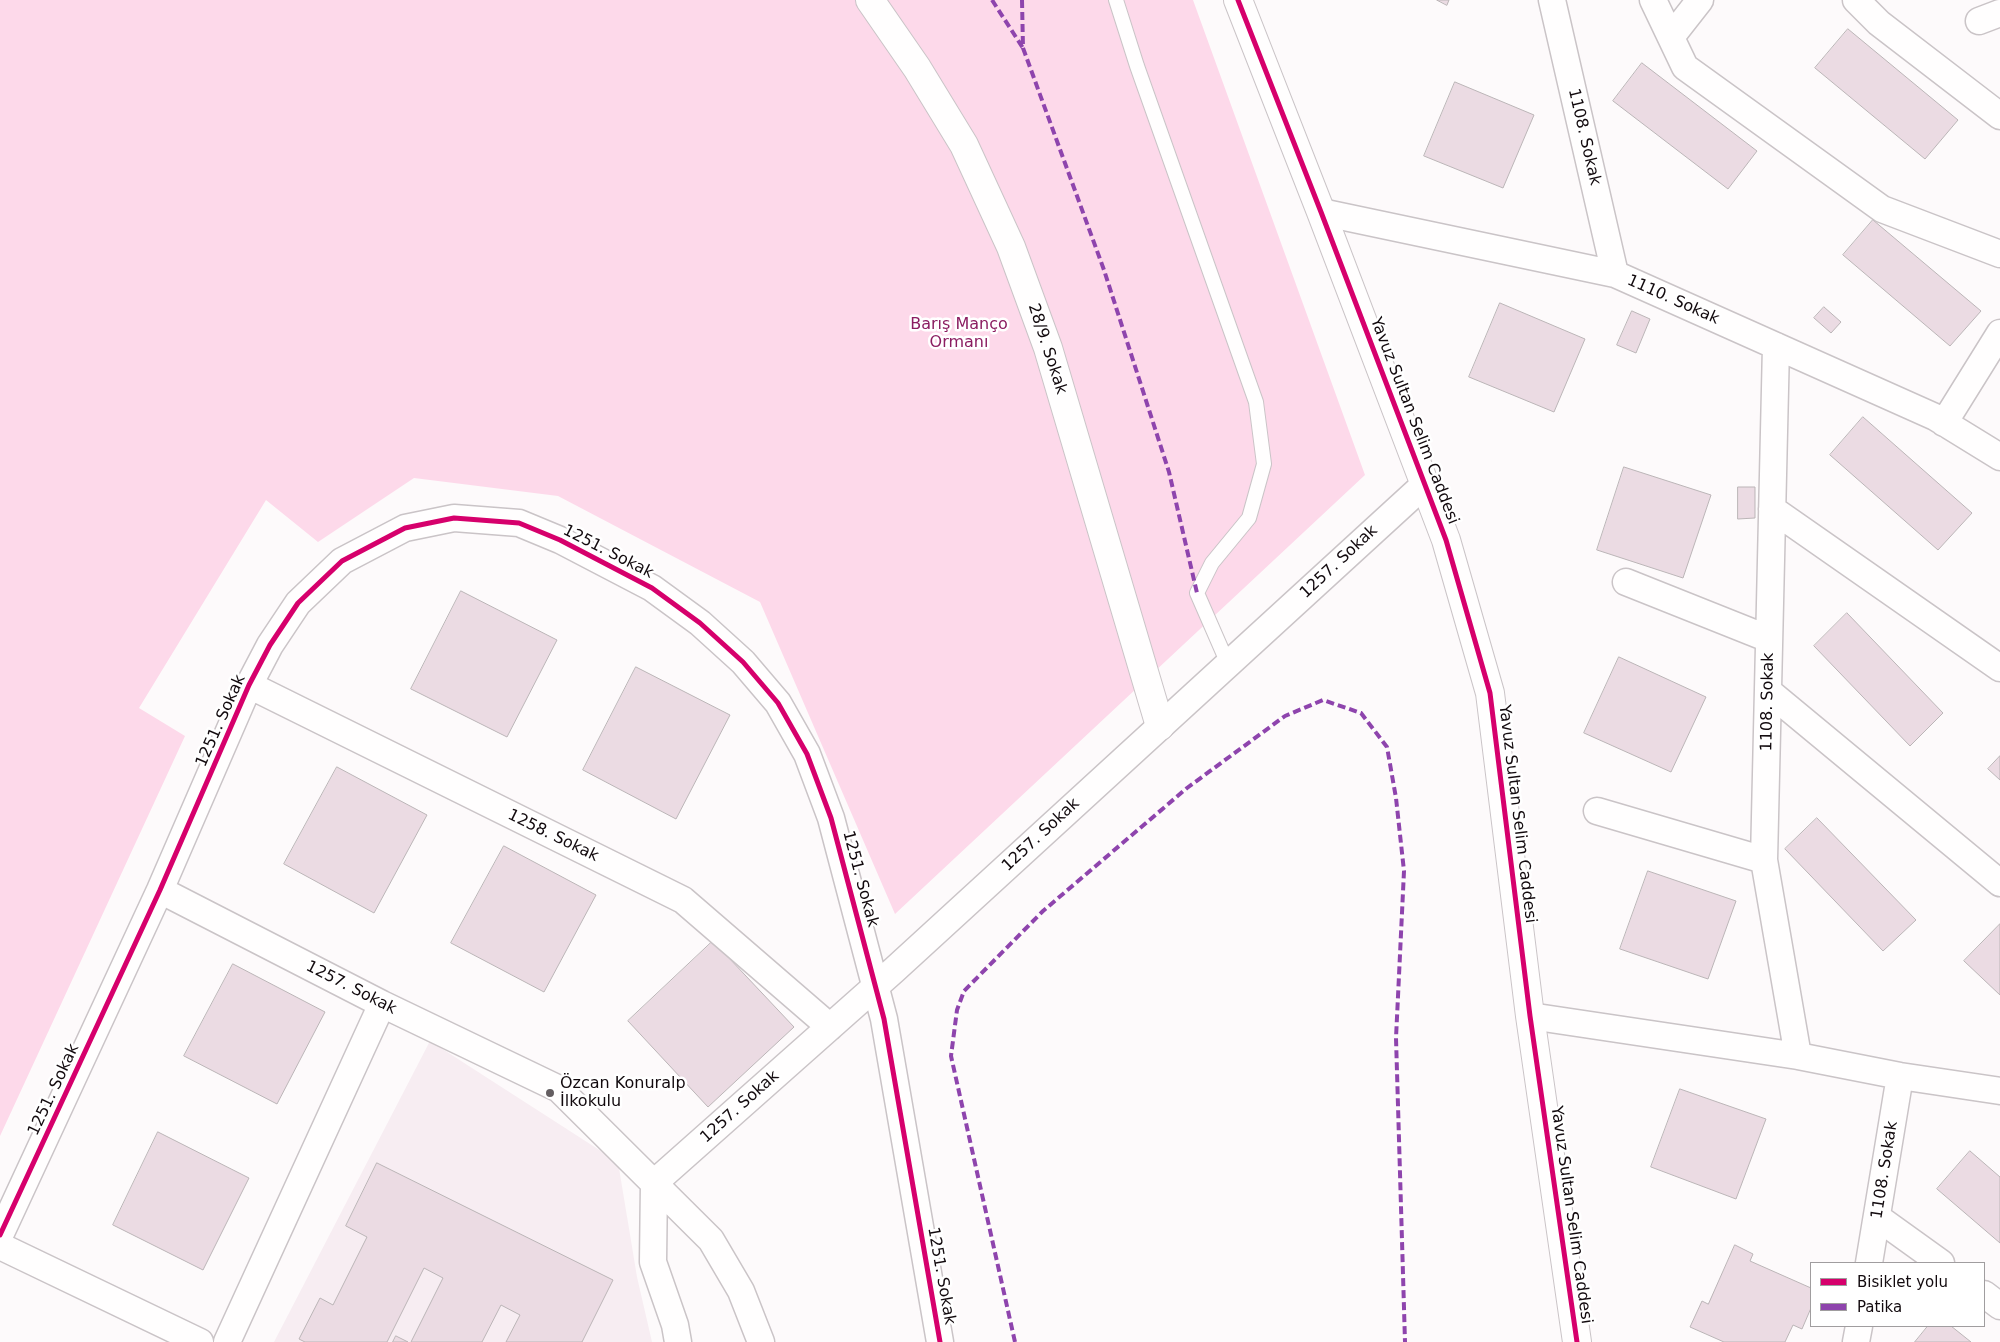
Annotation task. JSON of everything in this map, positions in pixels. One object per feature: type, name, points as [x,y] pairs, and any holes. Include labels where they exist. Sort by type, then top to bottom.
[{"type":"street","name":"28/9. Sokak","points":[[870,0],[917,68],[964,146],[1011,247],[1048,348],[1160,726]]},
{"type":"street","name":"Yavuz Sultan Selim Caddesi","points":[[1238,0],[1446,540],[1490,693],[1530,1016],[1577,1342]]},
{"type":"street","name":"1108. Sokak","points":[[1552,0],[1615,274]]},
{"type":"street","points":[[1653,0],[1684,67],[1882,210],[2000,254]]},
{"type":"street","points":[[1671,37],[1700,0]]},
{"type":"street","points":[[1856,0],[1879,23],[2000,116]]},
{"type":"street","name":"1110. Sokak","points":[[1321,212],[1615,274],[1944,423],[2000,457]]},
{"type":"street","points":[[1944,423],[2000,333]]},
{"type":"street","name":"1108. Sokak","points":[[1776,346],[1764,860],[1798,1056]]},
{"type":"street","name":"1257. Sokak","points":[[654,1183],[875,987],[1424,484]]},
{"type":"street","points":[[1772,508],[2000,668]]},
{"type":"street","name":"1251. Sokak","points":[[0,1235],[160,890],[249,685],[270,645],[298,603],[342,561],[405,528],[454,518],[519,523],[560,540],[652,588],[700,623],[743,662],[778,703],[807,754],[831,818],[884,1019],[940,1342]]},
{"type":"street","points":[[1626,582],[1769,639]]},
{"type":"street","name":"1258. Sokak","points":[[249,685],[683,900],[830,1027]]},
{"type":"street","points":[[1768,691],[2000,883]]},
{"type":"street","points":[[1597,811],[1764,860]]},
{"type":"street","name":"1257. Sokak","points":[[160,890],[382,1004],[559,1089],[711,1240],[741,1291],[761,1342]]},
{"type":"street","points":[[227,1342],[382,1004]]},
{"type":"street","points":[[1530,1016],[1798,1056],[1900,1076],[2000,1091]]},
{"type":"street","name":"1108. Sokak","points":[[1869,1262],[1900,1076]]},
{"type":"street","points":[[654,1183],[653,1262],[675,1325],[678,1342]]},
{"type":"street","points":[[1877,1217],[1940,1262]]},
{"type":"street","points":[[0,1246],[200,1342]]},
{"type":"street","points":[[1985,1295],[2000,1306]]},
{"type":"street","points":[[1856,1342],[1859,1327]]},
{"type":"lane","points":[[1116,0],[1140,75],[1256,402],[1264,464],[1248,518],[1212,563],[1197,594],[1228,664]]},
{"type":"shaded area","points":[[430,1041],[618,1162],[637,1277],[652,1342],[274,1342]]},
{"type":"green space","name":"Barış Manço Ormanı","points":[[0,0],[1193,0],[1365,475],[895,914],[760,602],[558,496],[414,478],[318,542],[266,500],[139,708],[185,736],[0,1136]]},
{"type":"building","points":[[1437,0],[1449,0],[1447,5]]},
{"type":"building","points":[[1848,29],[1958,120],[1925,159],[1815,68]]},
{"type":"building","points":[[1642,63],[1757,151],[1728,189],[1613,101]]},
{"type":"building","points":[[1455,82],[1534,115],[1503,188],[1424,156]]},
{"type":"building","points":[[1873,220],[1981,311],[1950,346],[1843,255]]},
{"type":"building","points":[[1500,303],[1585,339],[1554,412],[1469,377]]},
{"type":"building","points":[[1824,307],[1841,322],[1831,333],[1814,318]]},
{"type":"building","points":[[1632,311],[1650,319],[1636,353],[1617,345]]},
{"type":"building","points":[[1863,417],[1972,513],[1938,550],[1830,455]]},
{"type":"building","points":[[1624,467],[1711,495],[1683,578],[1597,550]]},
{"type":"building","points":[[1738,487],[1755,487],[1755,518],[1738,519]]},
{"type":"building","points":[[461,591],[557,640],[507,737],[411,689]]},
{"type":"building","points":[[1847,613],[1943,713],[1910,746],[1814,646]]},
{"type":"building","points":[[1619,657],[1706,697],[1671,772],[1584,733]]},
{"type":"building","points":[[636,667],[730,715],[676,819],[583,770]]},
{"type":"building","points":[[2000,756],[2000,780],[1988,769]]},
{"type":"building","points":[[337,767],[427,815],[374,913],[284,864]]},
{"type":"building","points":[[1817,818],[1916,920],[1883,951],[1785,849]]},
{"type":"building","points":[[504,846],[596,895],[544,992],[451,943]]},
{"type":"building","points":[[1648,871],[1736,901],[1708,979],[1620,949]]},
{"type":"building","points":[[2000,924],[2000,995],[1964,961]]},
{"type":"building","points":[[713,941],[794,1027],[708,1107],[628,1021]]},
{"type":"building","points":[[233,964],[325,1012],[277,1104],[184,1056]]},
{"type":"building","points":[[1680,1089],[1766,1119],[1736,1199],[1651,1167]]},
{"type":"building","points":[[158,1132],[249,1178],[203,1270],[113,1225]]},
{"type":"building","points":[[1970,1151],[2000,1177],[2000,1243],[1937,1189]]},
{"type":"building","points":[[377,1163],[613,1280],[582,1342],[506,1342],[520,1315],[501,1305],[482,1342],[411,1342],[443,1278],[424,1268],[387,1342],[305,1342],[299,1339],[320,1298],[333,1305],[367,1237],[346,1226]]},
{"type":"building","points":[[1735,1245],[1753,1254],[1750,1261],[1810,1288],[1810,1310],[1802,1329],[1793,1325],[1785,1342],[1724,1342],[1690,1327],[1702,1301],[1708,1304]]},
{"type":"building","points":[[1927,1327],[1952,1327],[1971,1342],[1915,1342]]},
{"type":"building","points":[[396,1336],[408,1342],[393,1342]]},
{"type":"marked path","points":[[992,0],[1023,48]]},
{"type":"marked path","points":[[1022,0],[1023,48],[1104,270],[1169,472],[1197,593]]},
{"type":"marked path","points":[[1015,1342],[951,1056],[957,1010],[964,991],[1043,911],[1187,788],[1285,716],[1323,700],[1361,713],[1387,747],[1396,798],[1404,871],[1396,1038],[1405,1342]]},
{"type":"cycle path","points":[[1238,0],[1446,540],[1490,693],[1530,1016],[1577,1342]]},
{"type":"cycle path","points":[[0,1235],[160,890],[249,685],[270,645],[298,603],[342,561],[405,528],[454,518],[519,523],[560,540],[652,588],[700,623],[743,662],[778,703],[807,754],[831,818],[884,1019],[940,1342]]},
{"type":"place","name":"Özcan Konuralp İlkokulu","points":[[550,1093]]}]
